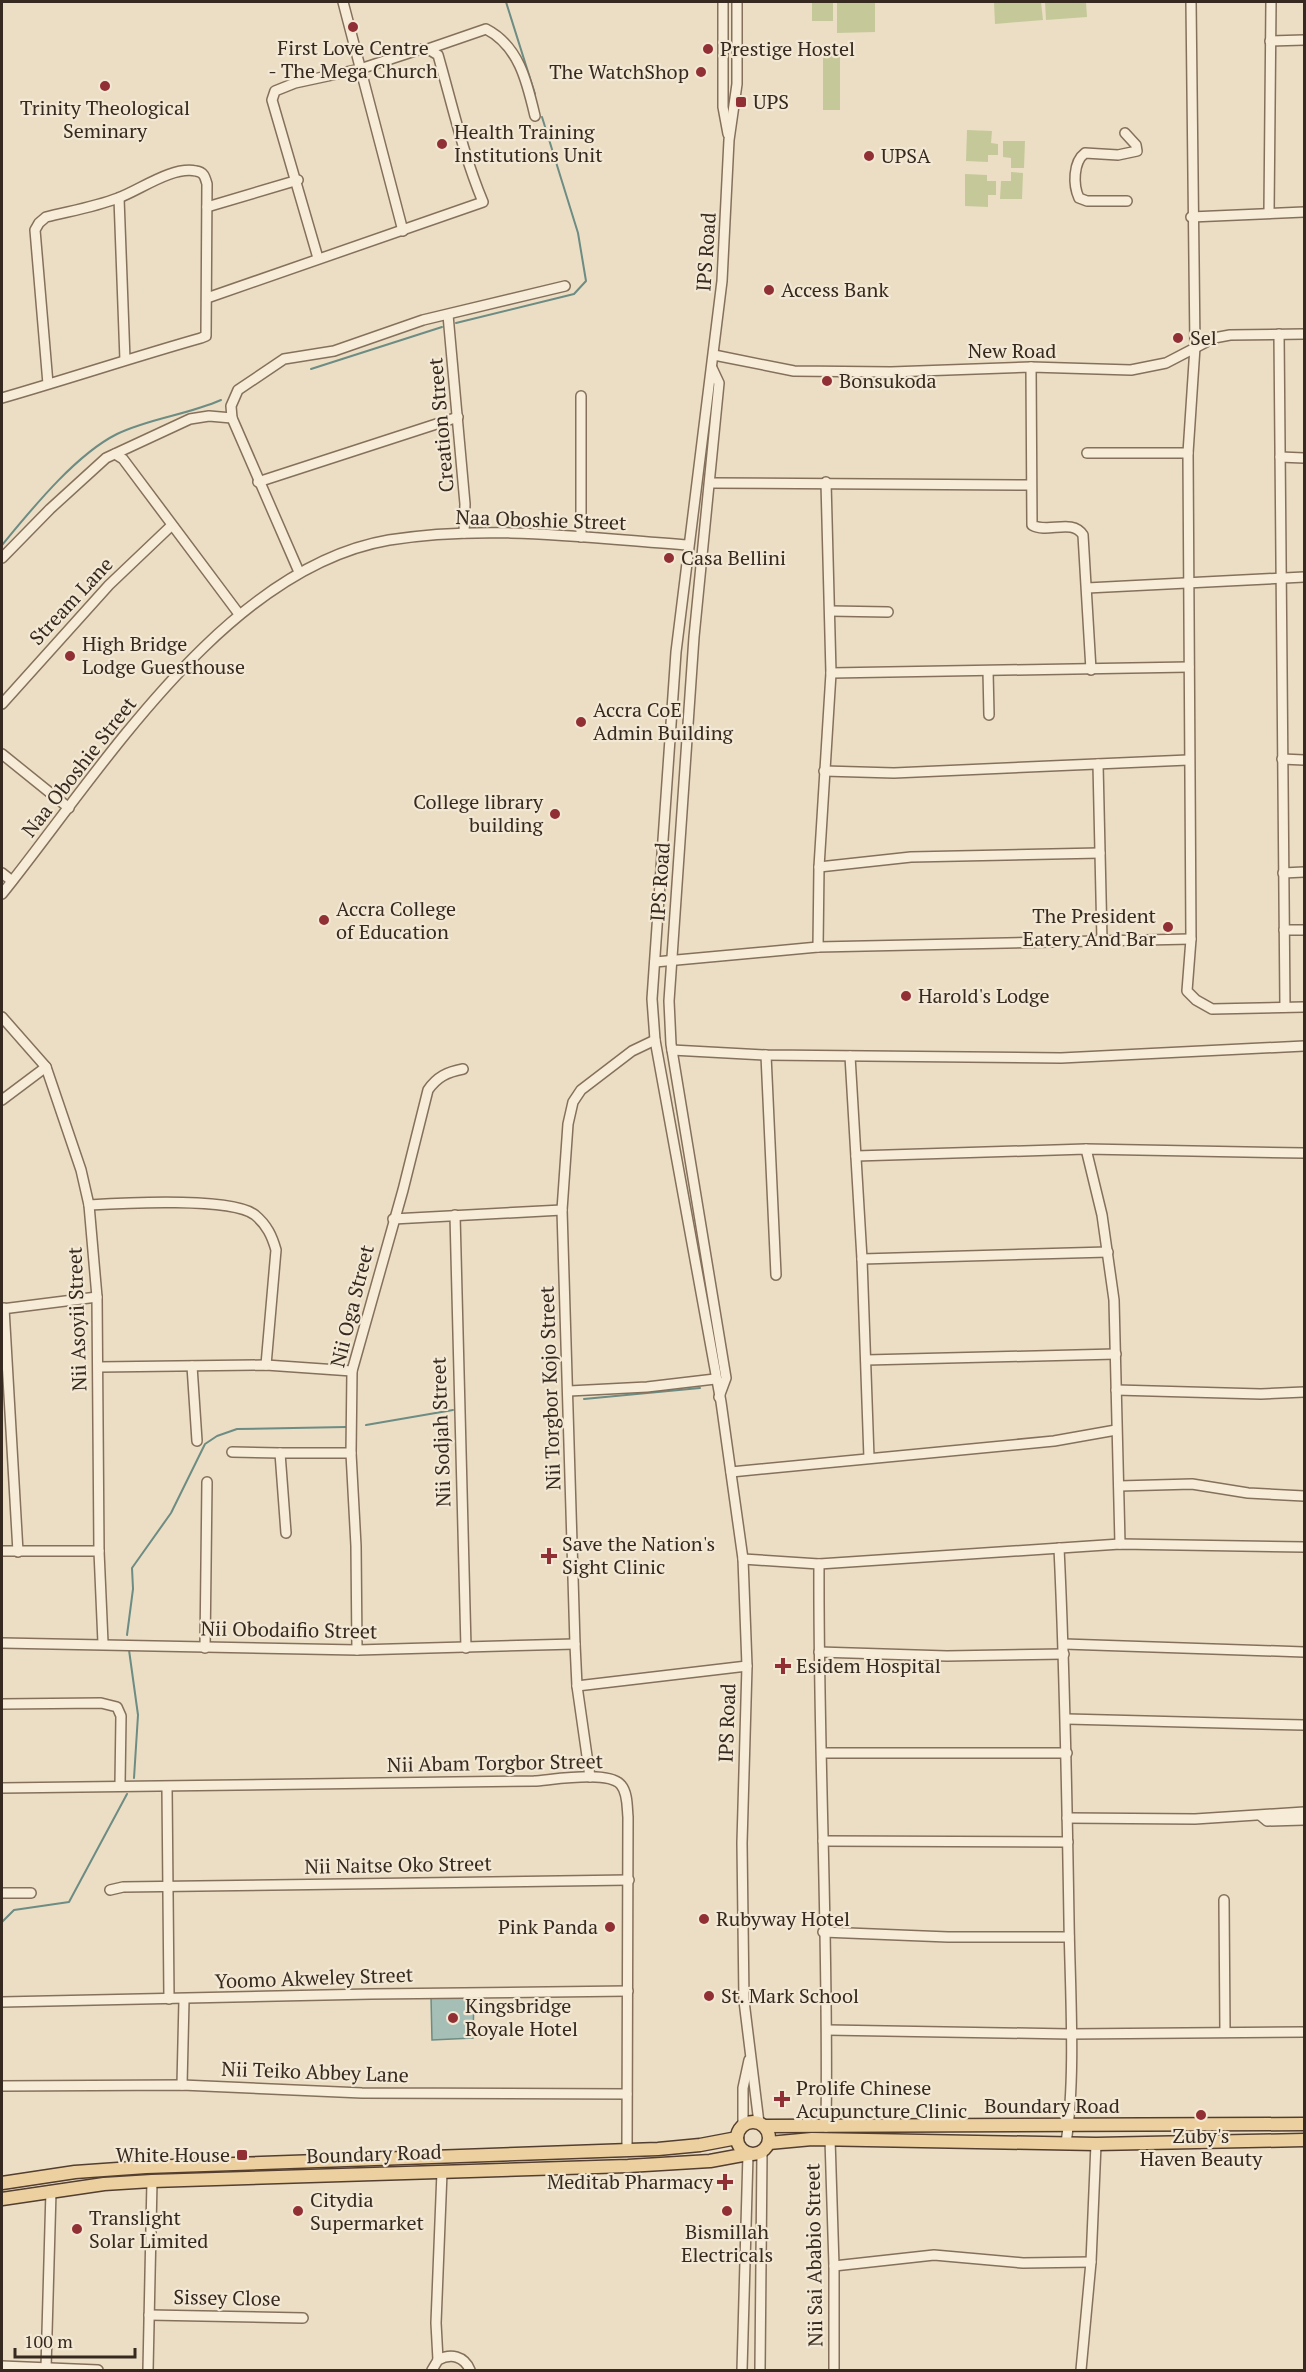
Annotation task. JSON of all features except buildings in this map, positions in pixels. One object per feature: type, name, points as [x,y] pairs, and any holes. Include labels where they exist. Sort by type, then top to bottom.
[{"type":"main road","name":"Boundary Road","points":[[766,2147],[828,2133],[1068,2126],[1305,2124]]},
{"type":"main road","points":[[743,2125],[762,2125],[766,2147],[748,2154],[740,2148],[736,2138],[743,2125]]},
{"type":"main road","name":"Boundary Road","points":[[762,2125],[828,2133],[1096,2144],[1305,2140]]},
{"type":"main road","name":"Boundary Road","points":[[2,2183],[75,2172],[146,2167],[627,2150],[700,2145],[736,2138]]},
{"type":"main road","name":"Boundary Road","points":[[2,2199],[51,2191],[152,2181],[672,2163],[723,2159],[748,2154]]},
{"type":"street","points":[[343,2],[403,231]]},
{"type":"street","name":"IPS Road","points":[[723,2],[723,107],[729,140]]},
{"type":"street","name":"IPS Road","points":[[737,2],[737,84],[729,140],[722,281],[676,652],[652,999],[655,1040],[716,1379],[743,1559],[747,1666],[742,1843],[744,2001],[762,2125]]},
{"type":"street","points":[[1191,2],[1191,217],[1195,347],[1188,453],[1188,760],[1191,939],[1187,991],[1196,1000],[1212,1009],[1305,1007]]},
{"type":"street","points":[[1269,212],[1271,2]]},
{"type":"street","points":[[318,258],[298,180],[272,100],[275,91],[295,83],[360,69],[486,29],[501,37],[517,57],[536,116]]},
{"type":"street","points":[[1270,40],[1305,40]]},
{"type":"street","points":[[207,298],[483,202],[465,159],[438,55],[428,49]]},
{"type":"street","points":[[1125,133],[1136,146],[1134,153],[1085,153],[1080,156],[1076,170],[1079,198],[1088,201],[1127,201]]},
{"type":"street","points":[[2,398],[206,336],[207,184],[204,175],[199,171],[158,179],[119,198],[46,217],[39,223],[35,230],[48,384]]},
{"type":"street","points":[[207,207],[298,180]]},
{"type":"street","points":[[119,198],[125,360]]},
{"type":"street","points":[[1191,217],[1305,212]]},
{"type":"street","points":[[299,572],[232,418],[231,406],[238,390],[284,358],[334,351],[423,320],[565,286]]},
{"type":"street","name":"Creation Street","points":[[448,315],[465,504],[464,533]]},
{"type":"street","points":[[1279,334],[1286,1007]]},
{"type":"street","name":"New Road","points":[[714,355],[794,371],[891,372],[1031,367],[1131,370],[1166,363],[1214,338],[1230,335],[1305,334]]},
{"type":"street","name":"IPS Road","points":[[712,367],[719,384],[694,637],[669,1001],[672,1050],[726,1378],[719,1397]]},
{"type":"street","points":[[1031,367],[1032,525],[1038,528],[1073,527],[1079,529],[1083,535],[1091,670]]},
{"type":"street","points":[[581,396],[581,537]]},
{"type":"street","points":[[2,558],[50,509],[106,459],[190,419],[210,416],[232,418]]},
{"type":"street","points":[[258,482],[458,417]]},
{"type":"street","points":[[1087,453],[1188,453]]},
{"type":"street","points":[[115,454],[123,459],[239,614]]},
{"type":"street","points":[[1280,457],[1305,458]]},
{"type":"street","points":[[818,947],[819,867],[831,673],[826,482]]},
{"type":"street","points":[[710,483],[1031,485]]},
{"type":"street","name":"Stream Lane","points":[[2,704],[109,585],[171,526]]},
{"type":"street","name":"Naa Oboshie Street","points":[[2,894],[176,677],[239,614],[299,572],[369,545],[464,533],[688,544]]},
{"type":"street","points":[[1086,588],[1305,577]]},
{"type":"street","points":[[830,611],[888,612]]},
{"type":"street","points":[[831,673],[1189,667]]},
{"type":"street","points":[[988,671],[989,715]]},
{"type":"street","points":[[2,754],[69,808]]},
{"type":"street","points":[[1282,759],[1305,760]]},
{"type":"street","points":[[824,771],[894,773],[1188,760]]},
{"type":"street","points":[[1098,764],[1102,940]]},
{"type":"street","points":[[819,867],[911,856],[1100,853]]},
{"type":"street","points":[[1283,873],[1305,872]]},
{"type":"street","points":[[2,873],[12,881]]},
{"type":"street","points":[[1284,930],[1305,930]]},
{"type":"street","points":[[655,962],[818,947],[1191,939]]},
{"type":"street","name":"Nii Asoyii Street","points":[[2,1017],[46,1067],[81,1170],[89,1205],[97,1297],[99,1551],[103,1643]]},
{"type":"street","name":"Nii Torgbor Kojo Street","points":[[590,1777],[577,1686],[575,1644],[562,1210],[568,1124],[573,1102],[596,1077],[632,1051],[655,1040]]},
{"type":"street","points":[[672,1050],[766,1055],[1083,1057],[1305,1046]]},
{"type":"street","points":[[766,1055],[776,1275]]},
{"type":"street","points":[[850,1056],[862,1259],[869,1458]]},
{"type":"street","points":[[2,1100],[46,1067]]},
{"type":"street","name":"Nii Oga Street","points":[[357,1650],[356,1546],[351,1453],[352,1371],[428,1090],[435,1080],[444,1074],[463,1069]]},
{"type":"street","points":[[856,1156],[1086,1149],[1305,1153]]},
{"type":"street","points":[[1086,1149],[1108,1252],[1116,1354],[1120,1544]]},
{"type":"street","points":[[89,1205],[133,1203],[232,1206],[254,1214],[270,1232],[276,1250],[266,1365]]},
{"type":"street","points":[[393,1219],[562,1210]]},
{"type":"street","name":"Nii Sodjah Street","points":[[455,1215],[466,1648]]},
{"type":"street","points":[[862,1259],[1108,1252]]},
{"type":"street","points":[[18,1552],[5,1414],[3,1309],[97,1297]]},
{"type":"street","points":[[866,1360],[1116,1354]]},
{"type":"street","points":[[99,1367],[266,1365],[352,1371]]},
{"type":"street","points":[[192,1366],[197,1441]]},
{"type":"street","points":[[569,1390],[647,1387],[716,1379]]},
{"type":"street","points":[[1116,1390],[1261,1394],[1305,1392]]},
{"type":"street","points":[[731,1472],[1054,1442],[1116,1430]]},
{"type":"street","points":[[232,1452],[351,1453]]},
{"type":"street","points":[[280,1453],[286,1533]]},
{"type":"street","points":[[205,1648],[207,1482]]},
{"type":"street","points":[[1119,1486],[1192,1484],[1248,1493],[1305,1496]]},
{"type":"street","points":[[743,1559],[819,1564],[1120,1544],[1305,1547]]},
{"type":"street","points":[[1059,1548],[1067,1719],[1070,2034],[1066,2143]]},
{"type":"street","points":[[2,1551],[99,1551]]},
{"type":"street","name":"Nii Sai Ababio Street","points":[[819,1564],[823,1932],[834,2266],[834,2370]]},
{"type":"street","name":"Nii Obodaifio Street","points":[[2,1642],[357,1650],[575,1644]]},
{"type":"street","points":[[1064,1644],[1305,1652]]},
{"type":"street","points":[[819,1652],[947,1656],[1064,1654]]},
{"type":"street","points":[[577,1686],[747,1666]]},
{"type":"street","points":[[2,1704],[101,1703],[117,1707],[121,1716],[120,1785]]},
{"type":"street","points":[[1067,1719],[1305,1725]]},
{"type":"street","points":[[822,1753],[1067,1753]]},
{"type":"street","name":"Nii Abam Torgbor Street","points":[[2,1788],[120,1785],[167,1788],[244,1784],[534,1781],[590,1777],[614,1780],[622,1786],[627,1803],[629,1880],[627,2150]]},
{"type":"street","points":[[167,1788],[170,1999]]},
{"type":"street","points":[[1067,1818],[1195,1819],[1261,1816],[1267,1812],[1305,1812]]},
{"type":"street","points":[[1261,1816],[1267,1821],[1305,1820]]},
{"type":"street","points":[[823,1841],[1068,1842]]},
{"type":"street","name":"Nii Naitse Oko Street","points":[[110,1890],[123,1887],[169,1886],[629,1880]]},
{"type":"street","points":[[2,1893],[31,1893]]},
{"type":"street","points":[[1224,1900],[1225,2032]]},
{"type":"street","points":[[823,1932],[948,1937],[1069,1937]]},
{"type":"street","name":"Yoomo Akweley Street","points":[[2,2002],[628,1991]]},
{"type":"street","points":[[182,2085],[184,2000]]},
{"type":"street","points":[[827,2030],[1070,2034],[1305,2032]]},
{"type":"street","name":"IPS Road","points":[[743,2125],[743,2088],[750,2051]]},
{"type":"street","name":"Nii Teiko Abbey Lane","points":[[2,2086],[182,2085],[362,2093],[627,2094]]},
{"type":"street","points":[[1081,2370],[1091,2262],[1096,2144]]},
{"type":"street","points":[[760,2370],[766,2147]]},
{"type":"street","points":[[742,2370],[748,2154]]},
{"type":"street","points":[[432,2370],[438,2360],[436,2323],[442,2172]]},
{"type":"street","points":[[148,2370],[152,2181]]},
{"type":"street","points":[[46,2368],[51,2191]]},
{"type":"street","points":[[834,2266],[934,2255],[1023,2263],[1091,2262]]},
{"type":"street","name":"Sissey Close","points":[[149,2314],[303,2318]]},
{"type":"street","points":[[438,2360],[454,2356],[462,2359],[470,2370]]},
{"type":"street","points":[[2,2367],[98,2370]]},
{"type":"green space","points":[[812,2],[833,2],[833,21],[812,21]]},
{"type":"green space","points":[[837,2],[875,2],[875,32],[837,33]]},
{"type":"green space","points":[[994,2],[1041,2],[1043,20],[995,24]]},
{"type":"green space","points":[[1045,2],[1086,2],[1087,17],[1046,20]]},
{"type":"green space","points":[[823,50],[840,50],[840,110],[823,110]]},
{"type":"green space","points":[[967,130],[992,131],[991,143],[998,144],[998,155],[988,155],[988,162],[966,161]]},
{"type":"green space","points":[[1003,141],[1025,141],[1024,168],[1011,168],[1011,158],[1003,157]]},
{"type":"green space","points":[[1011,172],[1023,173],[1022,199],[1000,199],[1001,181],[1011,181]]},
{"type":"green space","points":[[965,174],[987,175],[987,181],[996,181],[996,195],[988,195],[988,207],[965,206]]},
{"type":"water","name":"Kingsbridge Royale Hotel","points":[[474,1996],[473,2038],[432,2040],[431,1997]]},
{"type":"waterway","points":[[506,2],[535,94]]},
{"type":"waterway","points":[[456,323],[574,294],[586,281],[578,233],[542,117]]},
{"type":"waterway","points":[[311,369],[442,327]]},
{"type":"waterway","points":[[2,545],[55,484],[101,443],[117,434],[155,420],[221,400]]},
{"type":"waterway","points":[[584,1399],[700,1388]]},
{"type":"waterway","points":[[366,1425],[453,1410]]},
{"type":"waterway","points":[[127,1635],[133,1589],[132,1568],[171,1513],[205,1444],[217,1436],[237,1429],[346,1427]]},
{"type":"waterway","points":[[129,1650],[138,1715],[134,1778]]},
{"type":"waterway","points":[[2,1922],[14,1910],[69,1902],[127,1794]]},
{"type":"place","name":"First Love Centre - The Mega Church","points":[[353,27]]},
{"type":"place","name":"Prestige Hostel","points":[[708,49]]},
{"type":"place","name":"The WatchShop","points":[[701,72]]},
{"type":"place","name":"Trinity Theological Seminary","points":[[105,86]]},
{"type":"place","name":"UPS","points":[[741,102]]},
{"type":"place","name":"Health Training Institutions Unit","points":[[442,144]]},
{"type":"place","name":"UPSA","points":[[869,156]]},
{"type":"place","name":"Access Bank","points":[[769,290]]},
{"type":"place","name":"Sel","points":[[1178,338]]},
{"type":"place","name":"Bonsukoda","points":[[827,381]]},
{"type":"place","name":"Casa Bellini","points":[[669,558]]},
{"type":"place","name":"High Bridge Lodge Guesthouse","points":[[70,656]]},
{"type":"place","name":"Accra CoE Admin Building","points":[[581,722]]},
{"type":"place","name":"College library building","points":[[555,814]]},
{"type":"place","name":"Accra College of Education","points":[[324,920]]},
{"type":"place","name":"The President Eatery And Bar","points":[[1168,927]]},
{"type":"place","name":"Harold's Lodge","points":[[906,996]]},
{"type":"place","name":"Save the Nation's Sight Clinic","points":[[549,1556]]},
{"type":"place","name":"Esidem Hospital","points":[[783,1666]]},
{"type":"place","name":"Rubyway Hotel","points":[[704,1919]]},
{"type":"place","name":"Pink Panda","points":[[610,1927]]},
{"type":"place","name":"St. Mark School","points":[[709,1996]]},
{"type":"place","name":"Kingsbridge Royale Hotel","points":[[453,2018]]},
{"type":"place","name":"Prolife Chinese Acupuncture Clinic","points":[[782,2099]]},
{"type":"place","name":"Zuby's Haven Beauty","points":[[1201,2115]]},
{"type":"place","name":"White House","points":[[242,2155]]},
{"type":"place","name":"Meditab Pharmacy","points":[[725,2182]]},
{"type":"place","name":"Citydia Supermarket","points":[[298,2211]]},
{"type":"place","name":"Bismillah Electricals","points":[[727,2211]]},
{"type":"place","name":"Translight Solar Limited","points":[[77,2229]]}]
